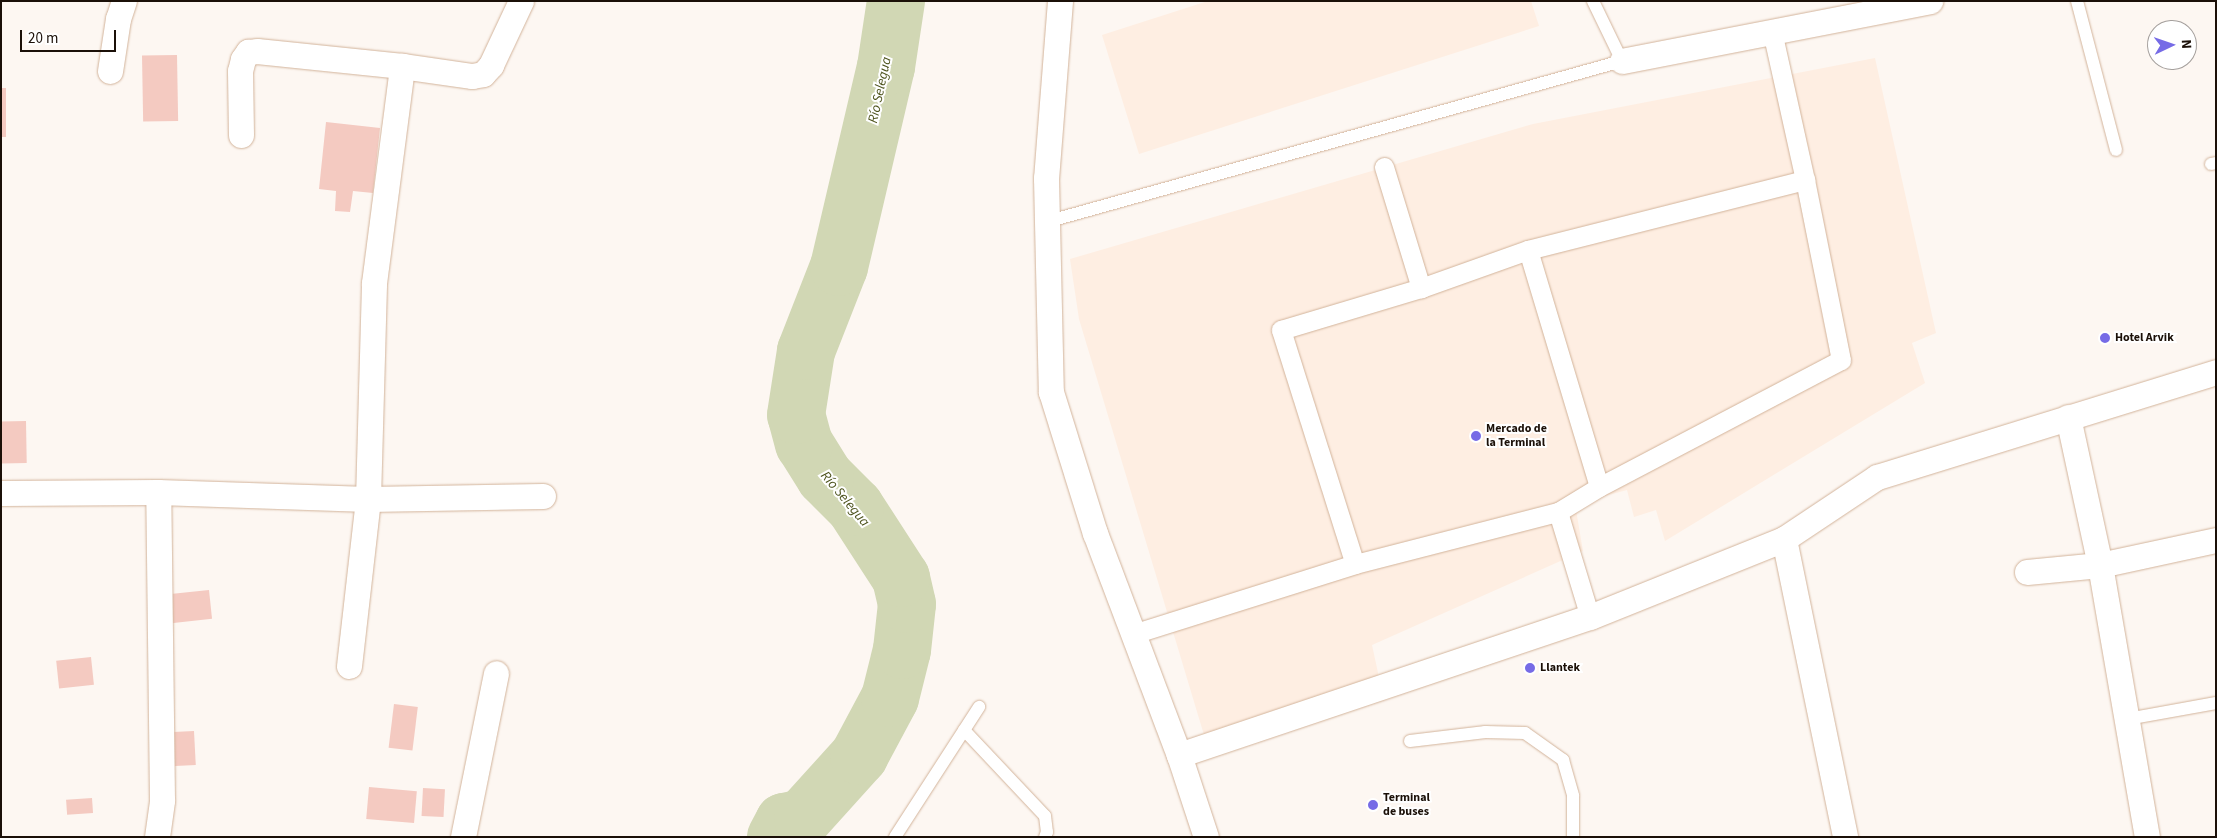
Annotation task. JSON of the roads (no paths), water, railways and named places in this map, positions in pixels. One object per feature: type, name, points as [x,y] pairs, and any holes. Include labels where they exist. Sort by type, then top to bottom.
[{"type":"street","points":[[110,71],[118,19],[124,1]]},
{"type":"street","points":[[241,135],[240,71],[243,59],[248,52],[402,66],[472,76],[483,74],[491,65],[521,1]]},
{"type":"street","points":[[1060,1],[1046,178],[1051,392],[1094,532],[1178,756],[1206,837]]},
{"type":"street","points":[[1622,61],[1930,1]]},
{"type":"street","points":[[1132,634],[1355,564],[1558,512],[1599,487],[1841,360],[1805,180],[1772,31]]},
{"type":"street","points":[[349,666],[368,499],[374,283],[402,66]]},
{"type":"street","points":[[1384,167],[1421,288]]},
{"type":"street","points":[[1355,564],[1281,330],[1421,288],[1528,250],[1805,180]]},
{"type":"street","points":[[1528,250],[1599,487]]},
{"type":"street","points":[[1178,756],[1590,617],[1784,538],[1877,477],[2216,372]]},
{"type":"street","points":[[2068,417],[2100,565],[2147,837]]},
{"type":"street","points":[[157,837],[162,800],[158,492]]},
{"type":"street","points":[[1,493],[158,492],[368,499],[543,496]]},
{"type":"street","points":[[1558,512],[1590,617]]},
{"type":"street","points":[[1784,538],[1845,837]]},
{"type":"street","points":[[2027,572],[2100,565],[2216,540]]},
{"type":"street","points":[[463,837],[496,673]]},
{"type":"lane","points":[[1046,222],[1622,61],[1593,1]]},
{"type":"lane","points":[[2077,1],[2116,150]]},
{"type":"lane","points":[[2127,719],[2216,703]]},
{"type":"lane","points":[[896,837],[979,707]]},
{"type":"lane","points":[[964,730],[1045,816],[1047,832],[1045,837]]},
{"type":"lane","points":[[1410,741],[1486,732],[1525,733],[1563,760],[1573,796],[1573,837]]},
{"type":"waterway","name":"Río Selegua","points":[[776,837],[784,822],[803,818],[859,756],[890,698],[902,650],[907,604],[901,578],[855,507],[825,477],[804,444],[796,415],[806,351],[839,267],[886,67],[896,1]]},
{"type":"place","name":"Hotel Arvik","points":[[2105,338]]},
{"type":"place","name":"Mercado de la Terminal","points":[[1476,436]]},
{"type":"place","name":"Llantek","points":[[1530,668]]},
{"type":"place","name":"Terminal de buses","points":[[1373,805]]}]
